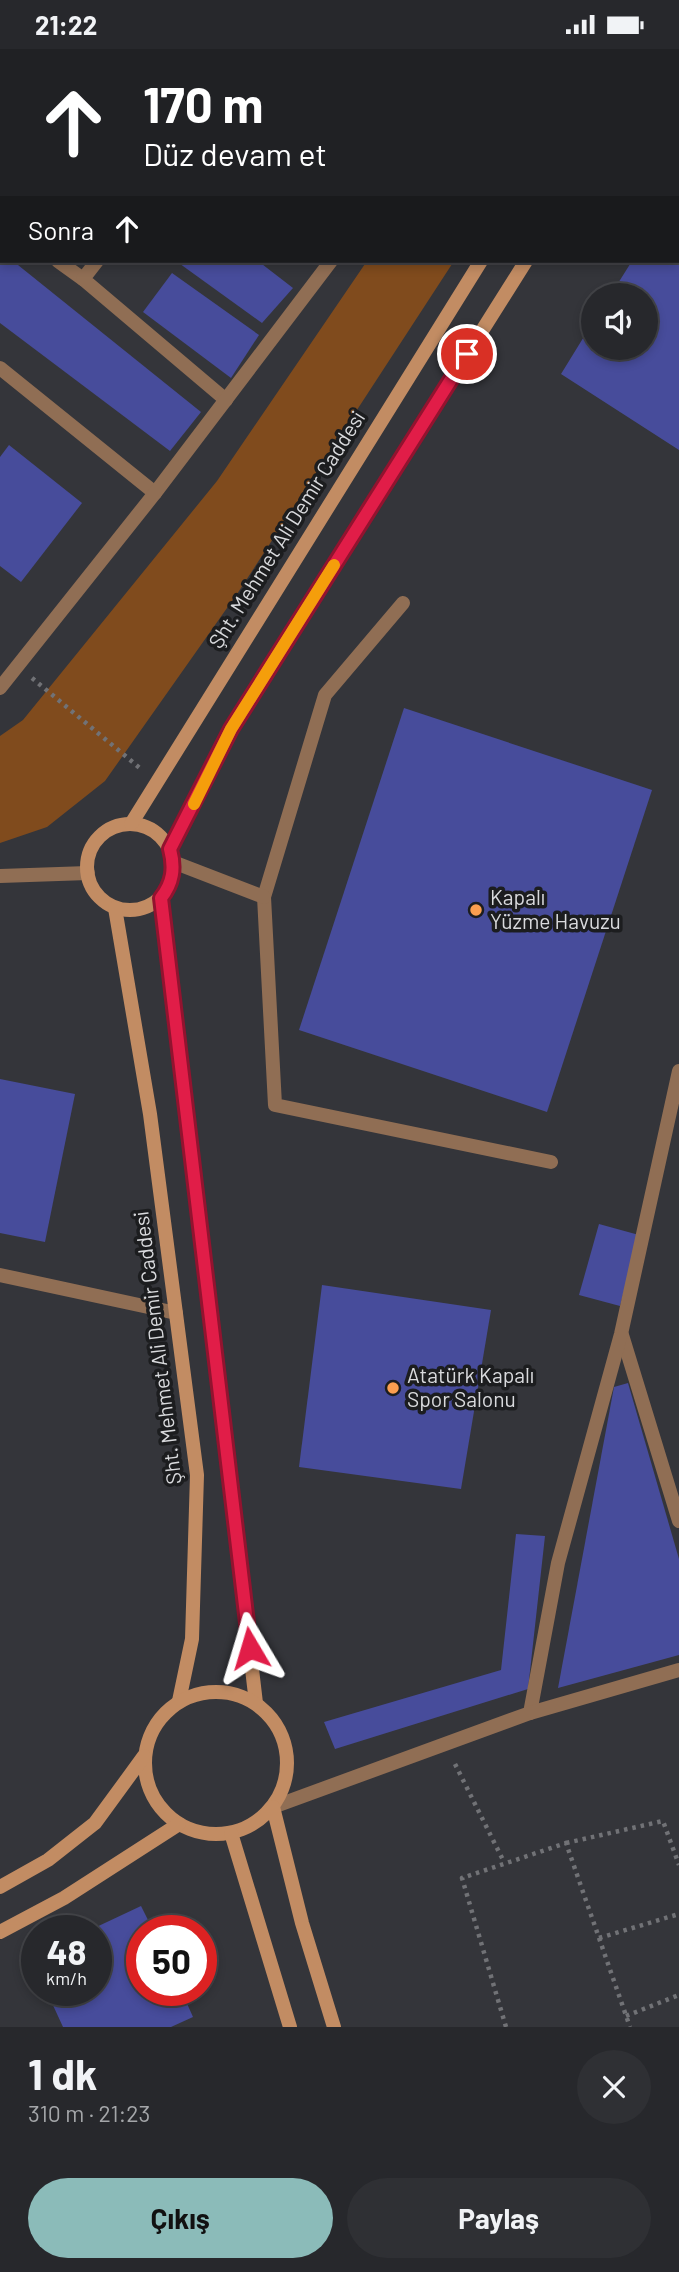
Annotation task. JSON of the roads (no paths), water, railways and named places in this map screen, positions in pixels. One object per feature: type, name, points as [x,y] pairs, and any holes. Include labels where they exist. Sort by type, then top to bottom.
[{"type":"main road","name":"Şht. Mehmet Ali Demir Caddesi","points":[[131,824],[155,781],[480,263]]},
{"type":"main road","points":[[256,1703],[161,898],[172,877],[172,856],[231,729],[525,263]]},
{"type":"main road","points":[[161,898],[137,910],[115,908],[93,890],[88,873],[92,846],[101,835],[114,827],[131,824],[153,830],[172,856]]},
{"type":"main road","name":"Şht. Mehmet Ali Demir Caddesi","points":[[115,908],[150,1114],[197,1475],[192,1639],[179,1701]]},
{"type":"main road","points":[[221,1690],[256,1703],[275,1721],[285,1743],[288,1768],[280,1796],[273,1807],[258,1821],[231,1833],[207,1834],[179,1824],[155,1802],[145,1777],[144,1756],[149,1735],[165,1711],[179,1701],[203,1692],[221,1690]]},
{"type":"main road","points":[[0,1887],[48,1860],[95,1823],[144,1756]]},
{"type":"main road","points":[[273,1807],[302,1923],[334,2027]]},
{"type":"main road","points":[[0,1932],[64,1898],[179,1824]]},
{"type":"main road","points":[[231,1833],[290,2027]]},
{"type":"street","points":[[61,263],[226,400]]},
{"type":"street","points":[[83,279],[95,263]]},
{"type":"street","points":[[0,688],[155,493],[329,263]]},
{"type":"street","points":[[0,368],[155,493]]},
{"type":"street","points":[[403,603],[325,695],[264,897],[275,1105],[551,1161]]},
{"type":"street","points":[[172,856],[264,897]]},
{"type":"street","points":[[0,876],[88,873]]},
{"type":"street","points":[[530,1713],[558,1563],[621,1334],[679,1070]]},
{"type":"street","points":[[0,1275],[176,1313]]},
{"type":"street","points":[[621,1334],[679,1521]]},
{"type":"street","points":[[273,1807],[530,1713],[679,1670]]},
{"type":"place","name":"Kapalı Yüzme Havuzu","points":[[476,910]]},
{"type":"place","name":"Atatürk Kapalı Spor Salonu","points":[[393,1388]]}]
